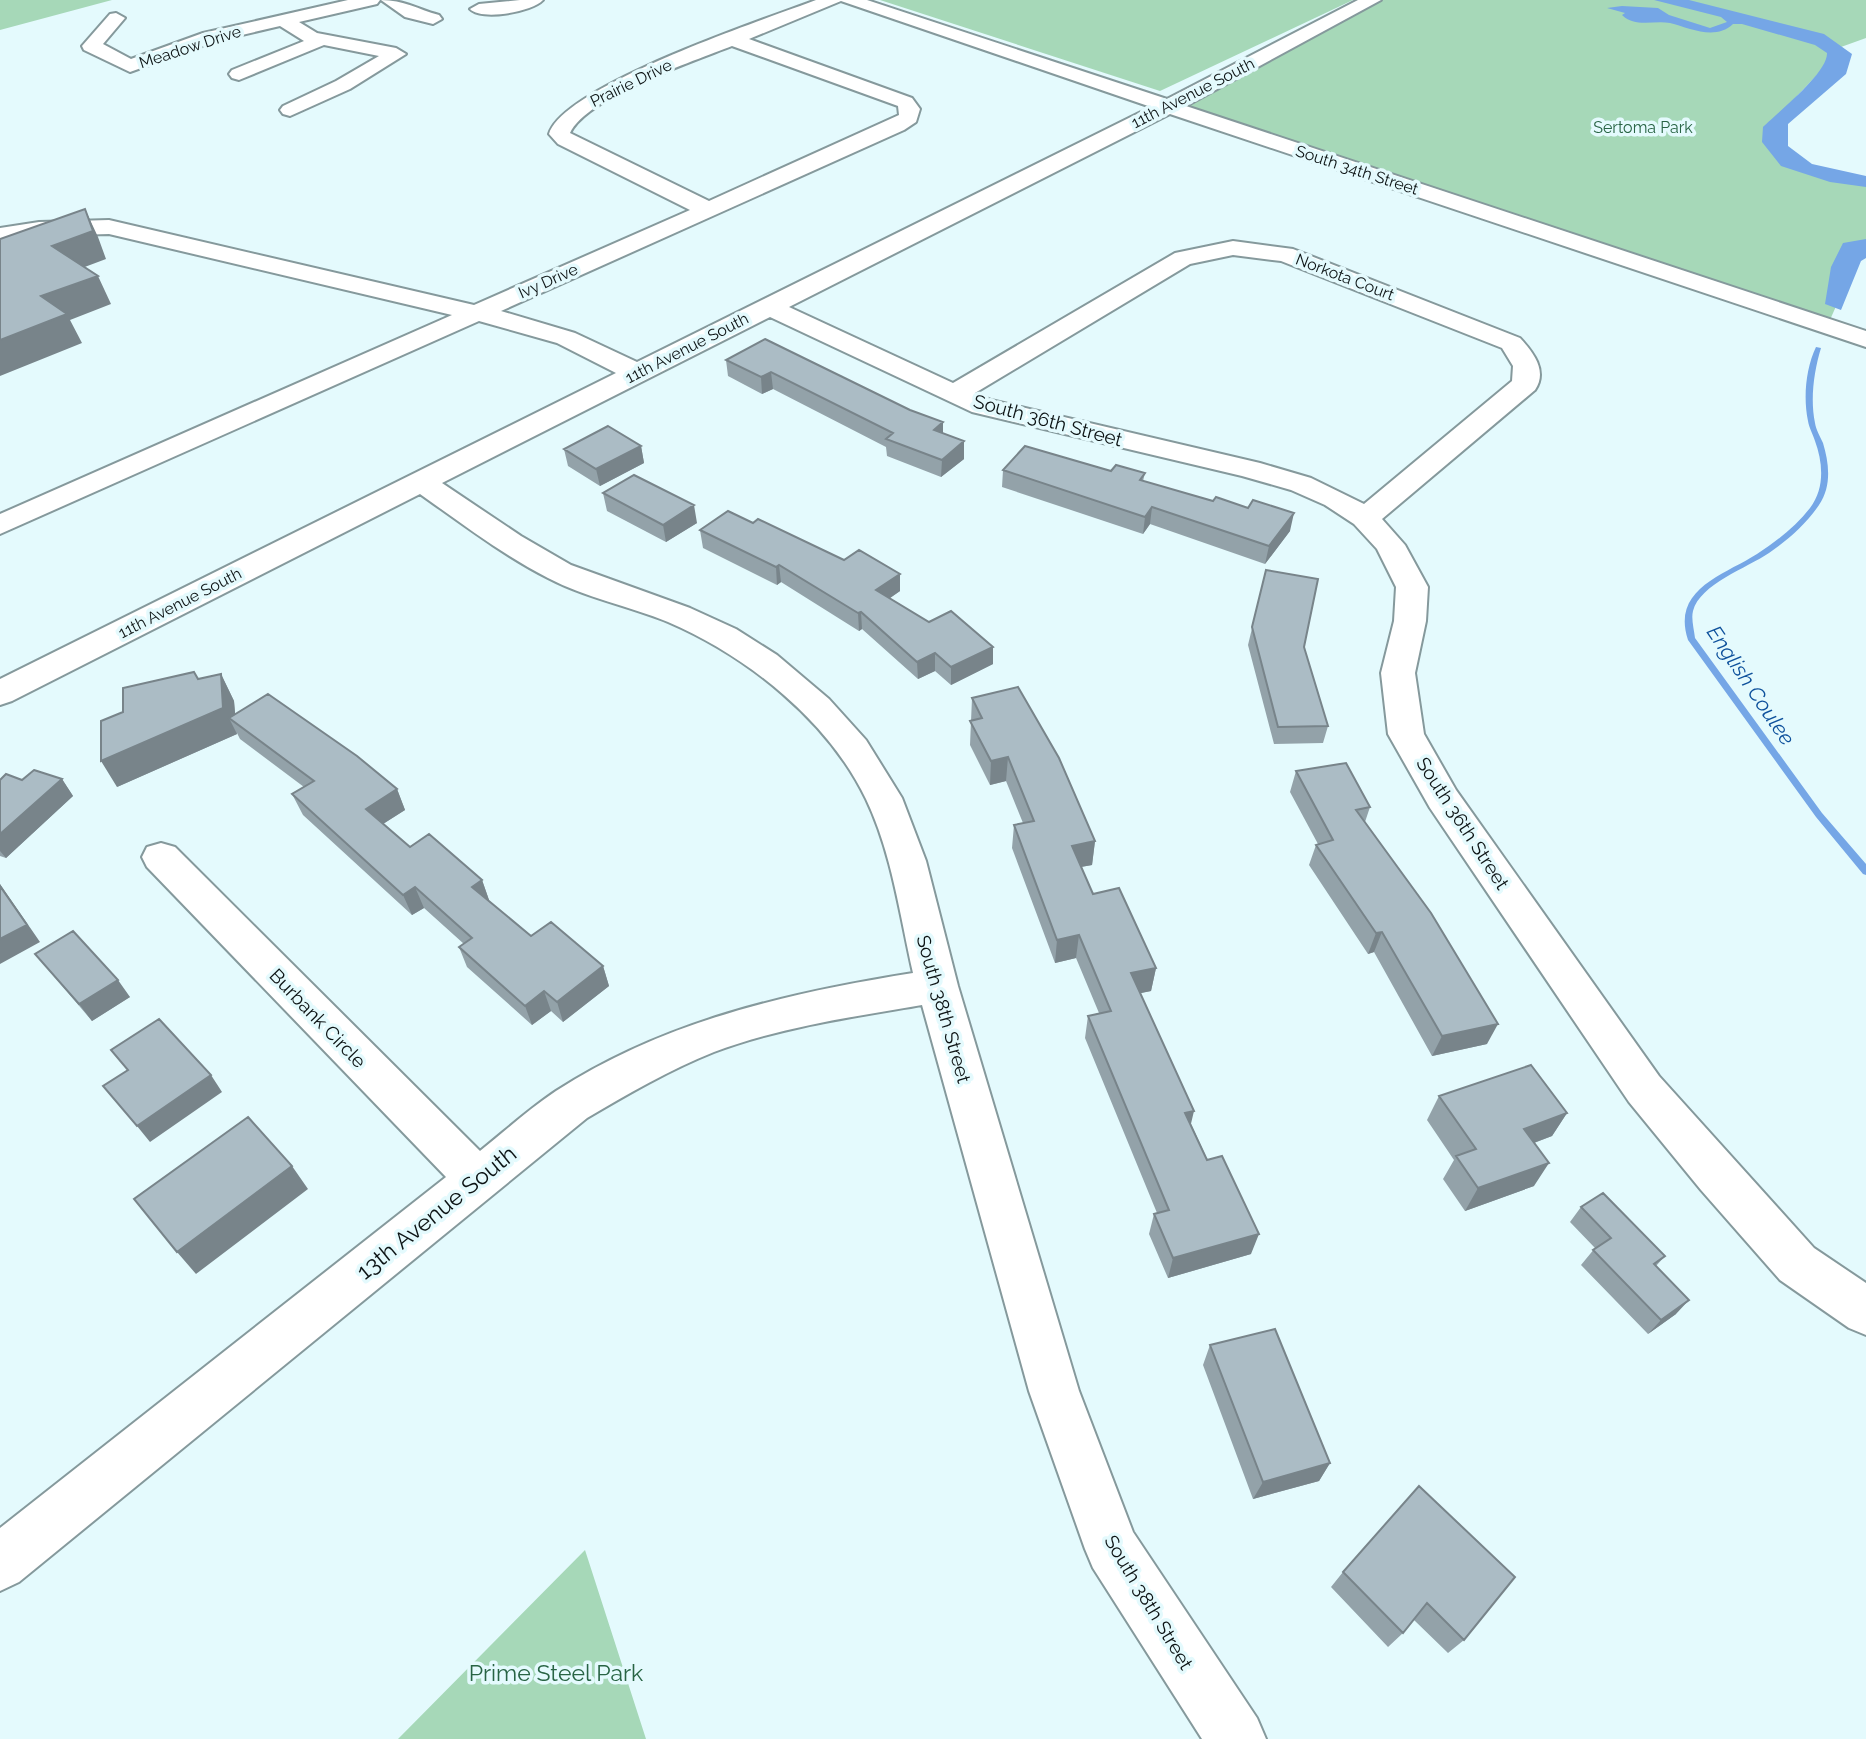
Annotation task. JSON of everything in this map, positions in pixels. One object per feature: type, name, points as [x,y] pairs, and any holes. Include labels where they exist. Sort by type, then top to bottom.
[{"type":"street","name":"Meadow Drive","points":[[116,18],[91,46],[130,66],[211,37],[371,0]]},
{"type":"street","points":[[390,0],[411,13],[433,19]]},
{"type":"street","points":[[498,0],[479,9],[522,6],[534,0]]},
{"type":"street","name":"Prairie Drive","points":[[709,210],[573,145],[559,134],[561,127],[571,116],[609,91],[656,69],[832,0]]},
{"type":"street","name":"South 34th Street","points":[[849,0],[1866,339]]},
{"type":"street","name":"11th Avenue South","points":[[0,693],[1167,107],[1372,0]]},
{"type":"street","points":[[283,20],[313,40],[347,83]]},
{"type":"street","name":"Ivy Drive","points":[[0,525],[897,127],[909,118],[910,109],[905,102],[731,39]]},
{"type":"street","points":[[239,74],[313,40],[396,54],[347,83],[290,110]]},
{"type":"street","points":[[0,235],[39,229],[109,227],[527,325],[566,338],[638,373]]},
{"type":"street","name":"Norkota Court","points":[[955,393],[1183,258],[1233,248],[1285,254],[1511,343],[1521,355],[1525,366],[1525,384],[1365,518]]},
{"type":"street","name":"South 36th Street","points":[[769,306],[982,406],[1250,469],[1301,484],[1335,499],[1365,518],[1390,545],[1412,587],[1410,621],[1398,673],[1406,734],[1443,799],[1644,1089],[1797,1264],[1866,1311]]},
{"type":"street","name":"South 38th Street","points":[[421,482],[510,544],[560,572],[679,615],[724,637],[765,663],[817,707],[853,749],[884,798],[906,860],[937,986],[1054,1391],[1112,1549],[1236,1739]]},
{"type":"street","name":"Burbank Circle","points":[[161,857],[477,1178]]},
{"type":"street","name":"13th Avenue South","points":[[0,1563],[571,1105],[648,1061],[701,1039],[808,1008],[937,986]]},
{"type":"green space","points":[[0,0],[112,0],[0,30]]},
{"type":"green space","points":[[880,0],[1353,0],[1160,91]]},
{"type":"green space","name":"Sertoma Park","points":[[1372,0],[1866,0],[1866,38],[1841,47],[1773,121],[1794,163],[1866,180],[1866,252],[1859,255],[1829,322],[1167,107]]},
{"type":"green space","name":"Prime Steel Park","points":[[585,1550],[646,1739],[398,1739]]},
{"type":"water","points":[[1654,0],[1689,0],[1824,34],[1852,54],[1846,74],[1788,124],[1788,146],[1812,164],[1866,176],[1866,187],[1830,182],[1781,166],[1762,142],[1763,127],[1820,71],[1827,53],[1815,45],[1742,24],[1733,24],[1718,32],[1702,32],[1664,22],[1633,21],[1622,15],[1625,13],[1607,8],[1658,8],[1669,15],[1710,28],[1727,22],[1721,17]]},
{"type":"water","points":[[1866,239],[1866,258],[1861,261],[1841,310],[1825,304],[1831,267],[1843,243]]},
{"type":"building","points":[[85,209],[93,231],[52,246],[98,276],[41,296],[67,314],[0,340],[0,239]]},
{"type":"building","points":[[765,339],[910,410],[943,422],[934,430],[964,441],[942,460],[886,439],[893,433],[771,372],[761,377],[726,360]]},
{"type":"building","points":[[608,426],[641,446],[596,469],[564,449]]},
{"type":"building","points":[[1025,446],[1111,471],[1116,465],[1145,473],[1140,480],[1213,501],[1216,497],[1248,508],[1253,500],[1294,513],[1269,546],[1152,507],[1145,517],[1003,470]]},
{"type":"building","points":[[634,475],[694,505],[663,525],[603,493]]},
{"type":"building","points":[[728,511],[753,523],[758,519],[844,560],[859,550],[900,574],[876,590],[929,622],[951,611],[993,647],[951,667],[935,653],[917,662],[861,612],[858,613],[779,565],[776,567],[700,530]]},
{"type":"building","points":[[1266,570],[1318,579],[1304,647],[1328,726],[1278,727],[1252,627]]},
{"type":"building","points":[[194,672],[198,679],[221,674],[223,708],[101,761],[101,721],[123,712],[123,688]]},
{"type":"building","points":[[1018,687],[1059,758],[1095,841],[1072,846],[1093,894],[1119,888],[1156,968],[1131,973],[1194,1111],[1185,1113],[1207,1160],[1222,1156],[1259,1234],[1173,1258],[1154,1214],[1169,1210],[1088,1016],[1111,1011],[1079,935],[1057,940],[1014,825],[1034,821],[1008,757],[991,761],[970,721],[982,718],[972,698]]},
{"type":"building","points":[[268,694],[357,756],[397,789],[366,809],[410,847],[429,834],[482,880],[472,887],[531,936],[551,922],[603,966],[557,1002],[544,991],[525,1006],[459,947],[472,938],[415,887],[403,895],[292,794],[314,781],[229,718]]},
{"type":"building","points":[[1346,763],[1370,807],[1356,810],[1431,913],[1498,1024],[1442,1036],[1382,932],[1376,933],[1316,845],[1333,840],[1296,771]]},
{"type":"building","points":[[34,770],[62,779],[0,834],[0,780],[6,774],[22,780]]},
{"type":"building","points":[[0,886],[27,925],[0,939]]},
{"type":"building","points":[[73,931],[118,980],[79,1004],[35,954]]},
{"type":"building","points":[[159,1019],[211,1075],[137,1126],[103,1086],[128,1070],[111,1050]]},
{"type":"building","points":[[1531,1065],[1567,1113],[1524,1129],[1549,1163],[1478,1188],[1456,1156],[1476,1149],[1439,1096]]},
{"type":"building","points":[[248,1117],[292,1166],[177,1252],[134,1199]]},
{"type":"building","points":[[1603,1193],[1665,1256],[1654,1264],[1689,1300],[1661,1320],[1593,1250],[1611,1238],[1581,1207]]},
{"type":"building","points":[[1275,1329],[1330,1463],[1263,1482],[1210,1345]]},
{"type":"building","points":[[1419,1486],[1515,1577],[1464,1640],[1427,1603],[1403,1633],[1343,1572]]},
{"type":"waterway","name":"English Coulee","points":[[1818,348],[1811,374],[1810,403],[1811,421],[1824,465],[1824,487],[1820,498],[1801,522],[1778,542],[1700,593],[1689,611],[1688,621],[1691,638],[1819,815],[1866,871]]}]
